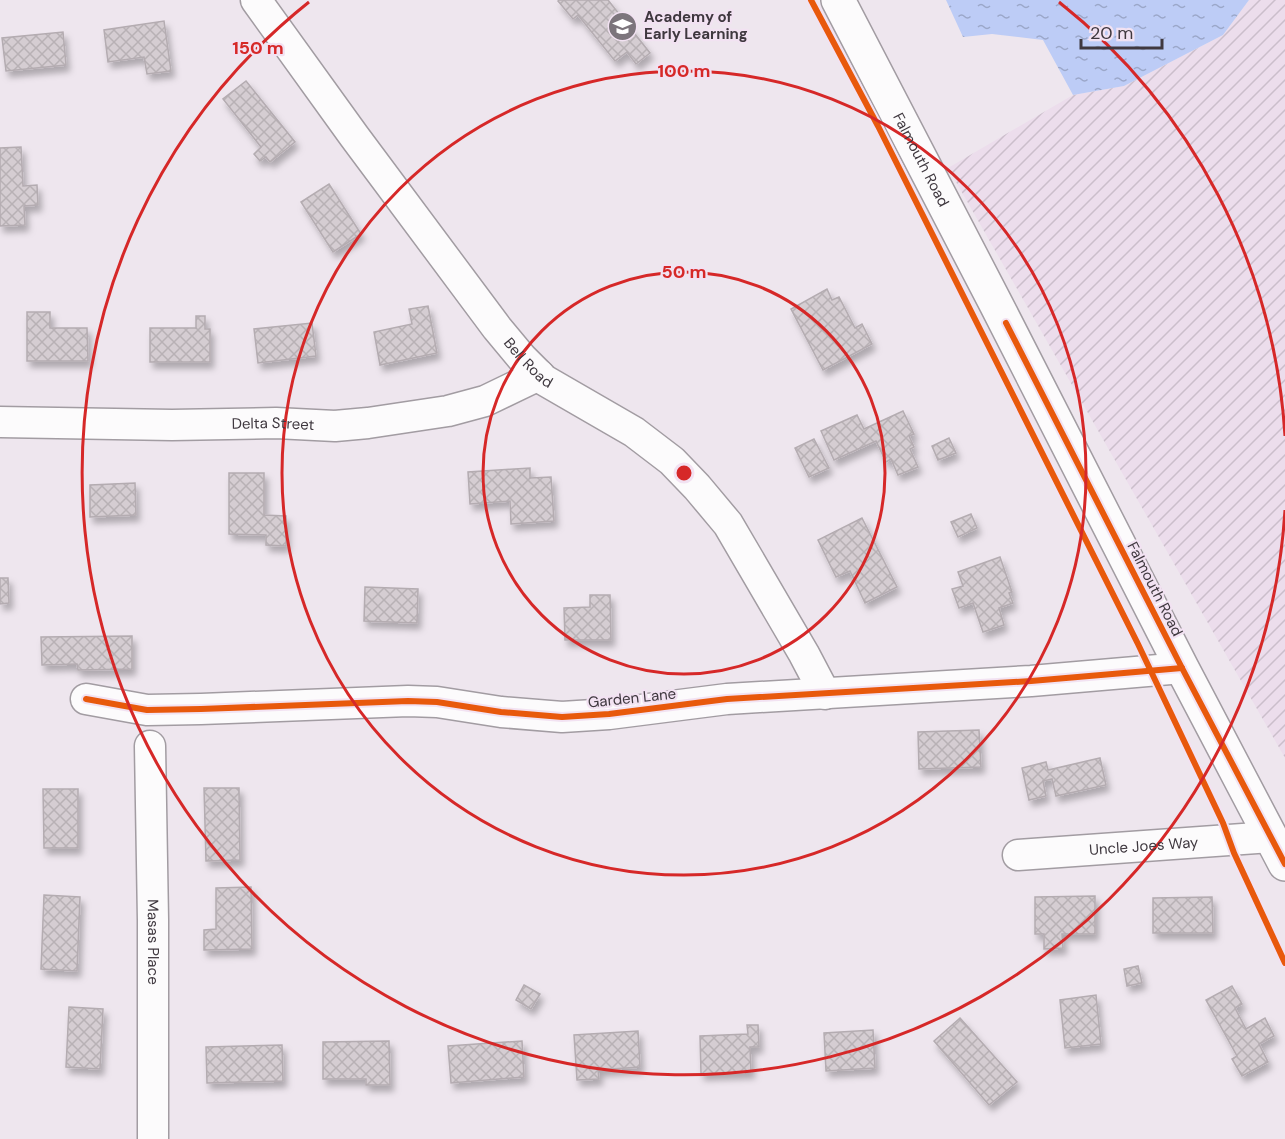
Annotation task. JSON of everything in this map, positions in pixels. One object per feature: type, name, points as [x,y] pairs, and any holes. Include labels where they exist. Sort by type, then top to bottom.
[{"type":"main road","name":"Falmouth Road","points":[[838,0],[1278,850]]},
{"type":"street","name":"Bell Road","points":[[256,0],[354,136],[497,328],[522,358],[544,380],[633,432],[672,461],[728,524],[825,694]]},
{"type":"street","name":"Delta Street","points":[[0,422],[172,425],[276,423],[335,426],[448,411],[485,401],[539,375]]},
{"type":"street","name":"Garden Lane","points":[[86,699],[147,710],[437,702],[501,712],[562,717],[609,714],[727,699],[1031,681],[1182,668]]},
{"type":"street","name":"Masas Place","points":[[150,746],[153,1139]]},
{"type":"street","name":"Uncle Joes Way","points":[[1017,855],[1278,850]]},
{"type":"shaded area","points":[[1249,0],[1285,0],[1285,758],[948,168],[1073,95],[1124,86],[1223,35]]},
{"type":"water","points":[[946,0],[1249,0],[1223,35],[1124,86],[1073,95],[1043,40],[992,34],[963,37]]},
{"type":"building","points":[[559,0],[608,0],[650,53],[636,64],[627,52],[615,61],[578,15],[573,19]]},
{"type":"building","points":[[164,21],[171,71],[147,74],[144,57],[108,62],[104,30]]},
{"type":"building","points":[[63,32],[66,65],[6,71],[2,38]]},
{"type":"building","points":[[246,81],[295,142],[270,162],[266,157],[260,161],[254,154],[261,147],[223,99]]},
{"type":"building","points":[[21,147],[23,186],[37,185],[38,205],[24,206],[25,225],[0,226],[0,148]]},
{"type":"building","points":[[329,184],[361,234],[333,252],[301,202]]},
{"type":"building","points":[[827,289],[832,300],[839,297],[855,328],[862,324],[872,344],[823,370],[791,309]]},
{"type":"building","points":[[428,306],[437,353],[380,365],[374,332],[412,324],[409,309]]},
{"type":"building","points":[[27,312],[50,312],[50,328],[87,328],[88,361],[27,361]]},
{"type":"building","points":[[196,316],[205,316],[205,329],[210,329],[210,362],[150,362],[150,328],[196,328]]},
{"type":"building","points":[[312,323],[316,356],[258,363],[254,329]]},
{"type":"building","points":[[903,411],[914,434],[909,436],[914,447],[910,449],[918,467],[898,475],[891,459],[886,462],[876,441],[834,460],[821,431],[857,415],[864,429]]},
{"type":"building","points":[[949,438],[956,453],[938,460],[932,446]]},
{"type":"building","points":[[814,439],[829,468],[809,477],[795,448]]},
{"type":"building","points":[[530,468],[530,478],[551,477],[554,521],[511,524],[510,501],[470,504],[468,472]]},
{"type":"building","points":[[229,473],[264,473],[264,515],[286,516],[286,546],[266,545],[266,535],[229,534]]},
{"type":"building","points":[[135,483],[136,515],[90,517],[90,485]]},
{"type":"building","points":[[971,514],[977,528],[958,537],[951,522]]},
{"type":"building","points":[[862,518],[897,587],[865,603],[850,571],[836,577],[818,540]]},
{"type":"building","points":[[1000,557],[1012,592],[1009,593],[1013,603],[999,608],[1004,625],[983,632],[973,603],[959,608],[952,589],[963,586],[958,572]]},
{"type":"building","points":[[0,578],[8,578],[9,603],[0,604]]},
{"type":"building","points":[[365,587],[418,589],[417,623],[364,621]]},
{"type":"building","points":[[590,595],[610,595],[611,640],[565,640],[564,608],[590,607]]},
{"type":"building","points":[[132,636],[132,669],[78,670],[77,664],[42,665],[41,637]]},
{"type":"building","points":[[979,730],[981,767],[919,769],[918,732]]},
{"type":"building","points":[[1100,758],[1106,785],[1056,796],[1052,779],[1043,781],[1046,796],[1029,800],[1022,768],[1046,762],[1048,770]]},
{"type":"building","points":[[204,788],[239,788],[240,860],[206,861]]},
{"type":"building","points":[[43,789],[78,789],[78,848],[44,848]]},
{"type":"building","points":[[251,887],[252,949],[204,950],[204,930],[216,929],[216,888]]},
{"type":"building","points":[[44,895],[80,897],[77,971],[41,969]]},
{"type":"building","points":[[1095,896],[1095,934],[1062,934],[1063,948],[1044,949],[1044,934],[1035,934],[1035,897]]},
{"type":"building","points":[[1212,897],[1213,933],[1153,933],[1153,898]]},
{"type":"building","points":[[1138,966],[1142,983],[1127,986],[1124,969]]},
{"type":"building","points":[[524,985],[540,994],[531,1009],[516,1000]]},
{"type":"building","points":[[1232,986],[1242,1004],[1235,1008],[1246,1029],[1265,1018],[1274,1036],[1259,1044],[1268,1062],[1242,1076],[1232,1059],[1237,1056],[1206,1000]]},
{"type":"building","points":[[1096,995],[1101,1044],[1065,1048],[1060,1000]]},
{"type":"building","points":[[69,1007],[103,1009],[100,1069],[66,1067]]},
{"type":"building","points":[[960,1018],[1017,1082],[989,1105],[934,1041]]},
{"type":"building","points":[[747,1025],[758,1025],[759,1047],[750,1047],[751,1072],[701,1074],[700,1036],[748,1034]]},
{"type":"building","points":[[873,1030],[875,1068],[826,1071],[824,1033]]},
{"type":"building","points":[[638,1031],[640,1067],[598,1070],[599,1079],[577,1080],[574,1035]]},
{"type":"building","points":[[389,1041],[390,1085],[366,1085],[366,1079],[323,1079],[323,1042]]},
{"type":"building","points":[[522,1041],[524,1077],[451,1083],[448,1046]]},
{"type":"building","points":[[282,1045],[283,1081],[207,1083],[206,1047]]},
{"type":"cycle path","points":[[811,0],[878,126],[1138,644],[1223,823],[1234,853],[1285,963]]},
{"type":"cycle path","points":[[1006,323],[1285,864]]},
{"type":"cycle path","points":[[86,699],[147,710],[437,702],[501,712],[562,717],[609,714],[727,699],[1031,681],[1182,668]]},
{"type":"place","name":"Academy of Early Learning","points":[[623,26]]}]
